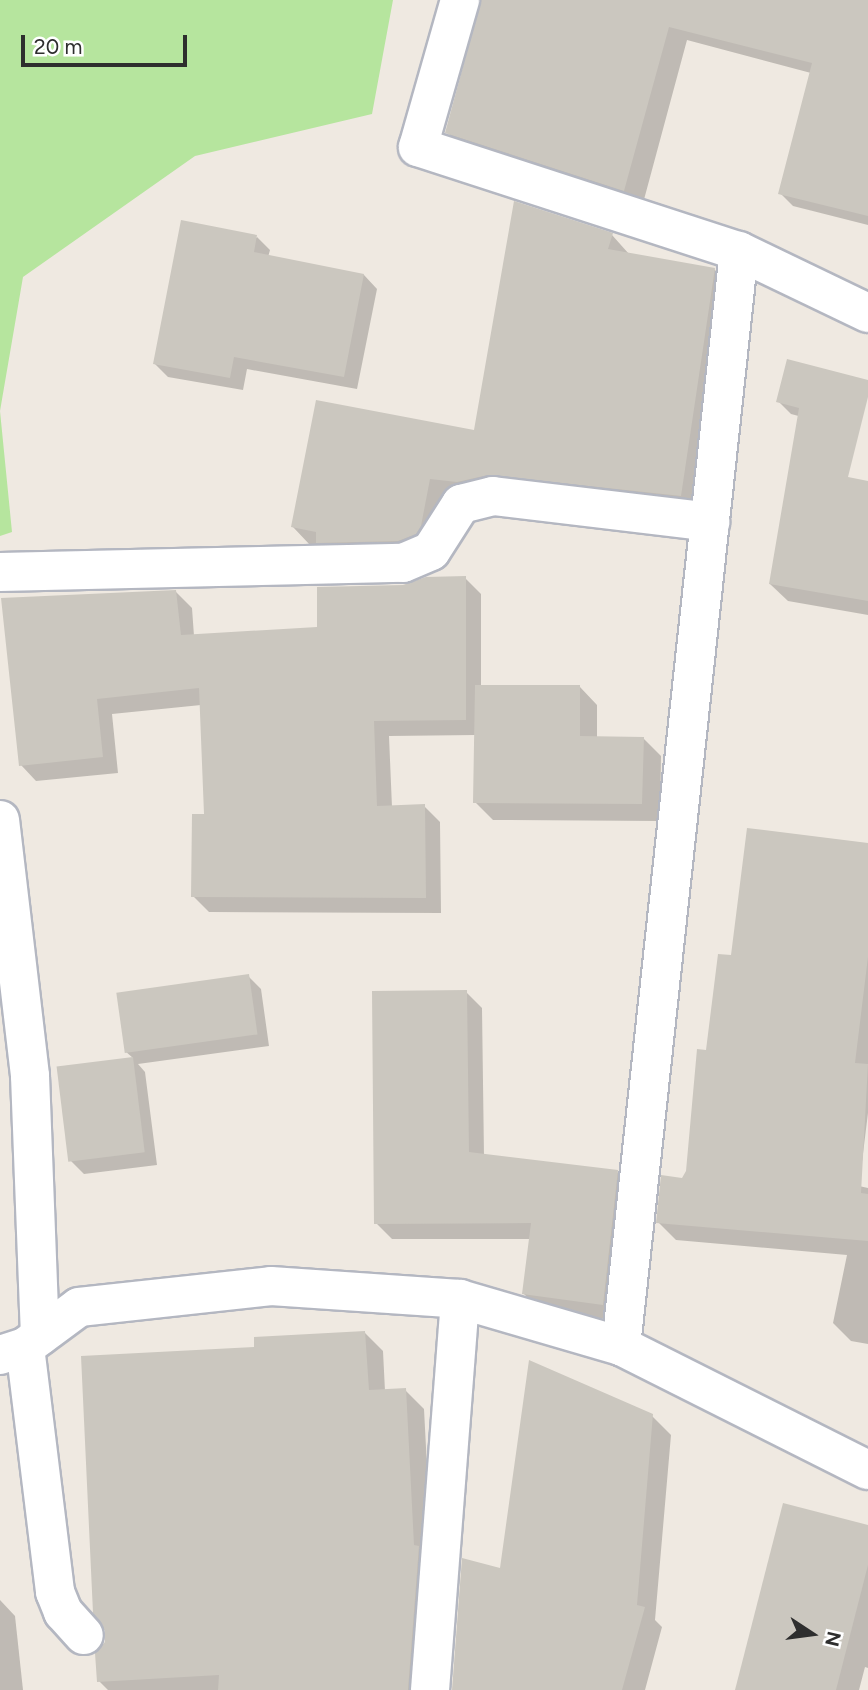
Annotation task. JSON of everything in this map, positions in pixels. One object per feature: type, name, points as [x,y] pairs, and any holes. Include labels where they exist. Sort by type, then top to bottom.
[{"type":"street","points":[[460,0],[418,147],[739,251],[868,313]]},
{"type":"street","points":[[621,1346],[739,251]]},
{"type":"street","points":[[0,572],[403,563],[431,551],[461,504],[493,496],[710,522]]},
{"type":"street","points":[[0,820],[30,1076],[22,1346],[55,1592],[63,1612],[84,1635]]},
{"type":"street","points":[[22,1346],[79,1307],[271,1286],[460,1298],[621,1346],[868,1470]]},
{"type":"street","points":[[430,1690],[460,1298]]},
{"type":"green space","points":[[0,0],[393,0],[372,114],[195,156],[23,277],[0,411]]},
{"type":"green space","points":[[0,411],[12,532],[0,536]]},
{"type":"building","points":[[481,0],[868,0],[868,216],[778,194],[812,63],[669,27],[624,191],[445,133]]},
{"type":"building","points":[[514,201],[613,233],[608,249],[715,268],[681,496],[488,475],[457,482],[430,479],[421,526],[416,534],[398,541],[316,543],[316,532],[291,527],[316,400],[474,430]]},
{"type":"building","points":[[181,220],[257,235],[254,252],[364,274],[344,377],[234,357],[230,378],[153,364]]},
{"type":"building","points":[[787,359],[868,380],[868,397],[848,477],[868,481],[868,601],[769,584],[799,408],[776,402]]},
{"type":"building","points":[[466,576],[466,720],[374,721],[377,806],[425,804],[426,898],[191,897],[192,814],[204,814],[199,688],[97,699],[103,757],[19,766],[1,598],[176,590],[181,635],[317,627],[317,587],[403,585],[426,577]]},
{"type":"building","points":[[475,685],[580,685],[580,736],[644,737],[642,804],[473,803]]},
{"type":"building","points":[[747,828],[868,843],[868,957],[855,1063],[868,1064],[861,1193],[868,1194],[868,1241],[656,1223],[661,1175],[682,1178],[686,1171],[697,1049],[706,1050],[718,954],[731,955]]},
{"type":"building","points":[[249,974],[257,1034],[125,1053],[116,993]]},
{"type":"building","points":[[467,990],[469,1152],[618,1170],[603,1305],[522,1294],[531,1223],[374,1224],[372,991]]},
{"type":"building","points":[[133,1057],[145,1152],[68,1162],[57,1066]]},
{"type":"building","points":[[365,1331],[369,1390],[406,1388],[414,1545],[419,1546],[408,1690],[218,1690],[219,1675],[97,1682],[95,1653],[105,1642],[105,1631],[93,1613],[81,1356],[254,1347],[254,1337]]},
{"type":"building","points":[[529,1360],[653,1414],[637,1605],[645,1607],[622,1690],[452,1690],[462,1558],[500,1568]]},
{"type":"building","points":[[783,1503],[868,1525],[868,1565],[836,1690],[735,1690]]}]
